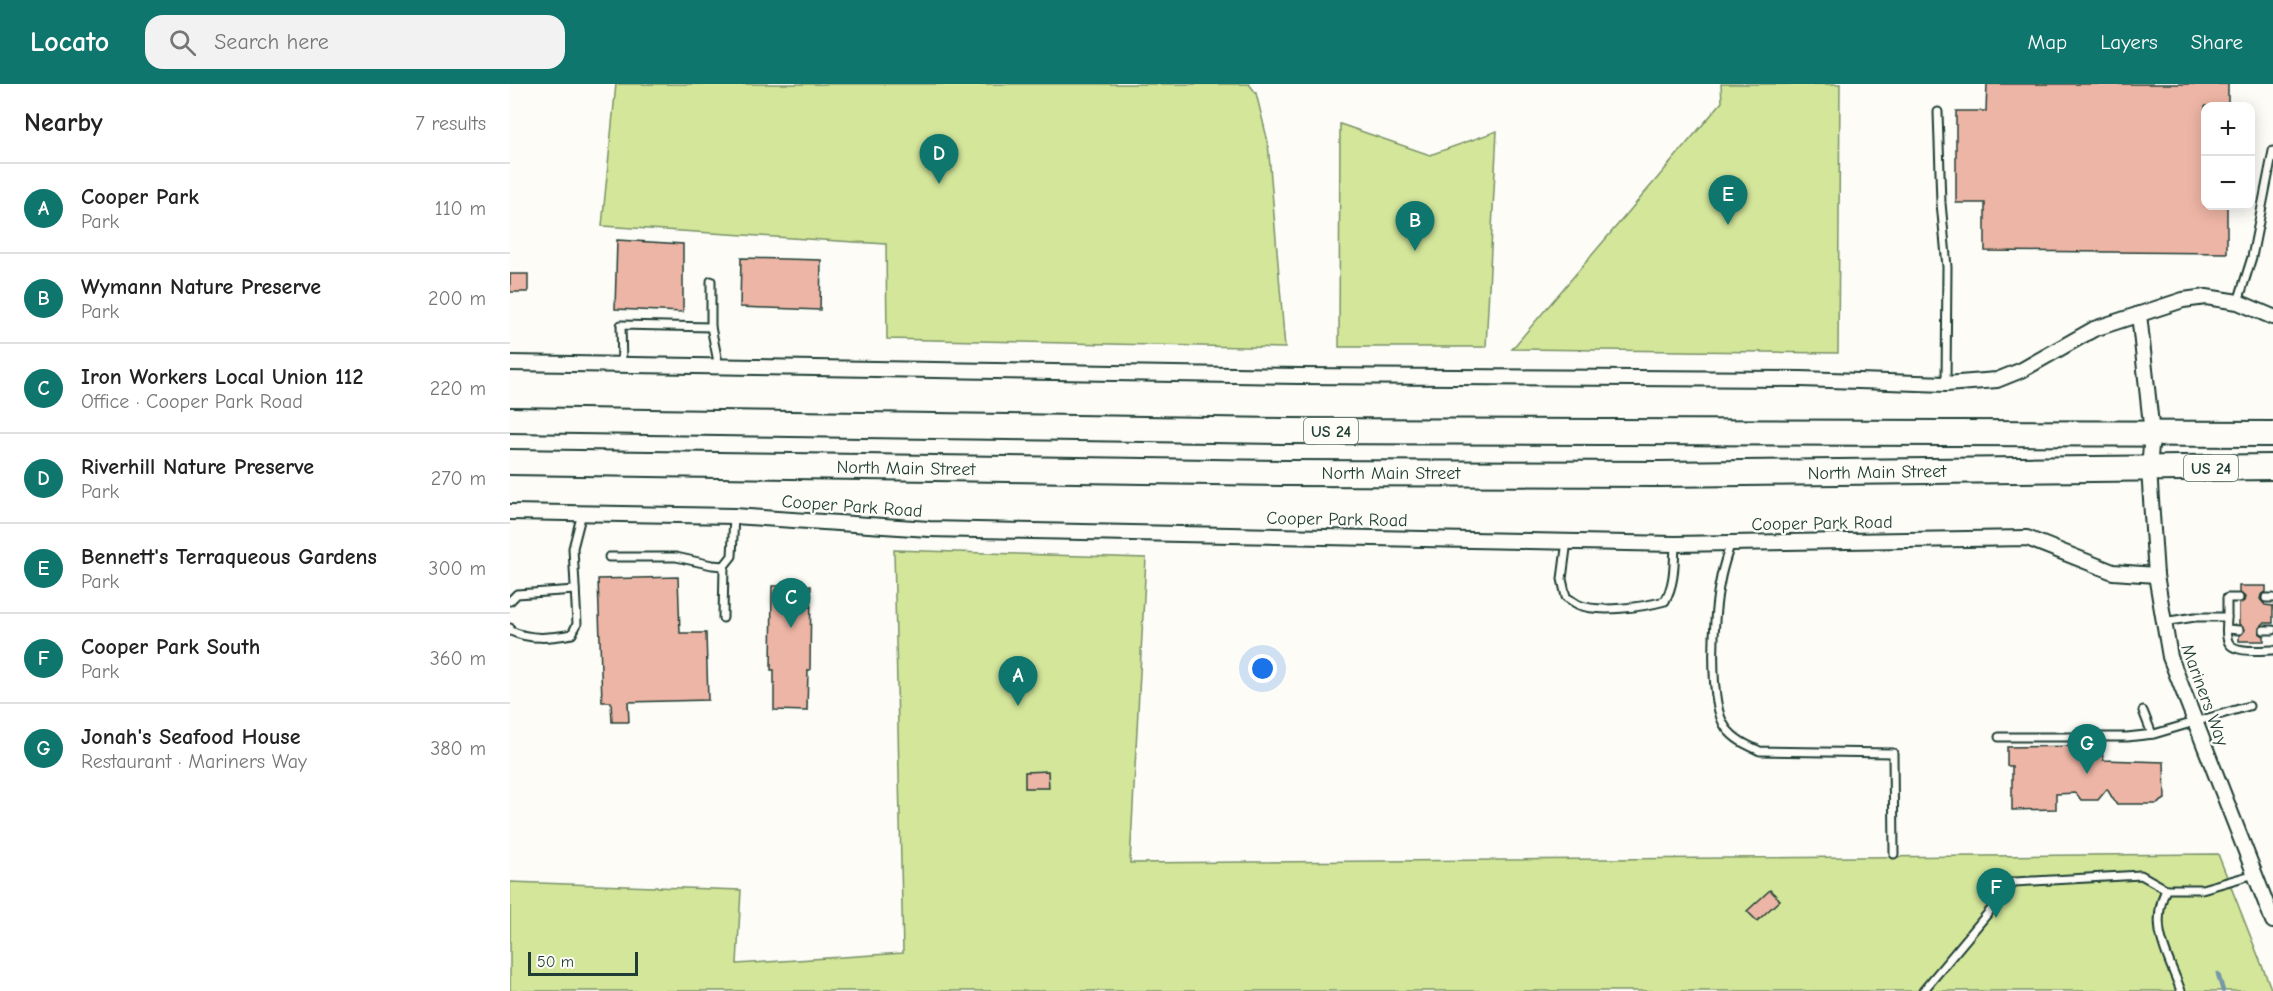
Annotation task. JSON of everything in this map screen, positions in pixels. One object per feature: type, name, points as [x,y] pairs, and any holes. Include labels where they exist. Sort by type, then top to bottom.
[{"type":"highway","name":"US 24","points":[[510,420],[1283,431],[2273,434]]},
{"type":"highway","name":"North Main Street","points":[[510,462],[1283,473],[1659,474],[2273,467]]},
{"type":"street","points":[[510,363],[1299,376],[1801,379],[1946,384],[1997,380],[2022,370],[2094,329],[2182,300],[2206,297],[2238,302],[2273,317]]},
{"type":"street","name":"Mariners Way","points":[[2139,314],[2152,434],[2149,469],[2156,575],[2170,657],[2272,918]]},
{"type":"street","name":"Cooper Park Road","points":[[510,512],[734,516],[929,529],[1675,544],[2027,538],[2113,572],[2156,575]]},
{"type":"lane","points":[[1938,111],[1941,203],[1947,267],[1946,384]]},
{"type":"lane","points":[[2238,302],[2252,257],[2273,153]]},
{"type":"lane","points":[[711,281],[711,327],[719,367]]},
{"type":"lane","points":[[622,365],[621,325],[711,327]]},
{"type":"lane","points":[[510,628],[511,631],[522,636],[553,637],[572,634],[577,624],[573,548],[582,513]]},
{"type":"lane","points":[[723,618],[724,566],[732,555],[734,516]]},
{"type":"lane","points":[[1567,541],[1562,579],[1566,597],[1578,605],[1599,609],[1665,601],[1670,592],[1674,574],[1675,544]]},
{"type":"lane","points":[[1731,542],[1719,583],[1714,655],[1715,701],[1725,727],[1740,742],[1760,751],[1893,753],[1894,854]]},
{"type":"lane","points":[[609,557],[676,557],[712,566],[724,566]]},
{"type":"lane","points":[[510,601],[517,594],[575,590]]},
{"type":"lane","points":[[2240,598],[2227,598],[2227,640],[2230,646],[2237,649],[2273,650]]},
{"type":"lane","points":[[2163,622],[2195,617],[2227,617]]},
{"type":"lane","points":[[2227,629],[2239,630]]},
{"type":"lane","points":[[2264,630],[2273,630]]},
{"type":"lane","points":[[2000,737],[2127,737],[2152,734],[2249,706]]},
{"type":"lane","points":[[2143,711],[2152,734]]},
{"type":"lane","points":[[1923,991],[2014,882],[2141,875],[2166,889],[2202,889],[2255,874]]},
{"type":"lane","points":[[2166,889],[2159,905],[2160,934],[2181,991]]},
{"type":"green space","points":[[616,84],[1249,84],[1256,93],[1268,142],[1285,348],[887,339],[886,244],[602,226]]},
{"type":"green space","points":[[1721,84],[1840,84],[1838,353],[1512,349],[1722,102]]},
{"type":"green space","points":[[1340,124],[1430,155],[1497,131],[1486,347],[1339,347]]},
{"type":"green space","points":[[894,550],[1146,558],[1130,863],[2218,854],[2272,991],[510,991],[510,882],[741,890],[737,964],[903,953]]},
{"type":"building","points":[[1987,84],[2228,84],[2228,102],[2201,102],[2201,210],[2227,210],[2227,253],[1985,251],[1985,203],[1956,203],[1956,111],[1986,111]]},
{"type":"building","points":[[617,240],[683,244],[683,312],[615,309]]},
{"type":"building","points":[[741,258],[821,260],[820,310],[740,307]]},
{"type":"building","points":[[510,274],[528,274],[528,292],[510,292]]},
{"type":"building","points":[[678,577],[680,633],[706,633],[708,700],[628,702],[629,722],[612,722],[611,702],[602,702],[598,579]]},
{"type":"building","points":[[772,586],[811,586],[807,711],[774,710],[774,670],[771,670]]},
{"type":"building","points":[[2239,586],[2266,586],[2266,592],[2261,595],[2260,599],[2265,605],[2273,606],[2273,623],[2264,623],[2259,628],[2264,641],[2239,641],[2239,636],[2245,630],[2239,624],[2239,604],[2244,601],[2245,597],[2239,592]]},
{"type":"building","points":[[2085,746],[2085,749],[2102,748],[2103,760],[2164,762],[2165,799],[2157,804],[2116,804],[2107,789],[2098,800],[2081,800],[2076,793],[2056,794],[2056,809],[2012,810],[2012,766],[2007,766],[2007,747]]},
{"type":"building","points":[[1048,771],[1049,788],[1025,788],[1025,772]]},
{"type":"building","points":[[1770,890],[1780,900],[1757,921],[1747,911]]},
{"type":"waterway","points":[[2218,974],[2223,991]]},
{"type":"place","name":"Riverhill Nature Preserve","points":[[939,184]]},
{"type":"place","name":"Bennett's Terraqueous Gardens","points":[[1728,225]]},
{"type":"place","name":"Wymann Nature Preserve","points":[[1415,251]]},
{"type":"place","name":"Iron Workers Local Union 112","points":[[791,628]]},
{"type":"place","name":"Cooper Park","points":[[1018,706]]},
{"type":"place","name":"Jonah's Seafood House","points":[[2087,774]]},
{"type":"place","name":"Cooper Park South","points":[[1996,918]]}]
